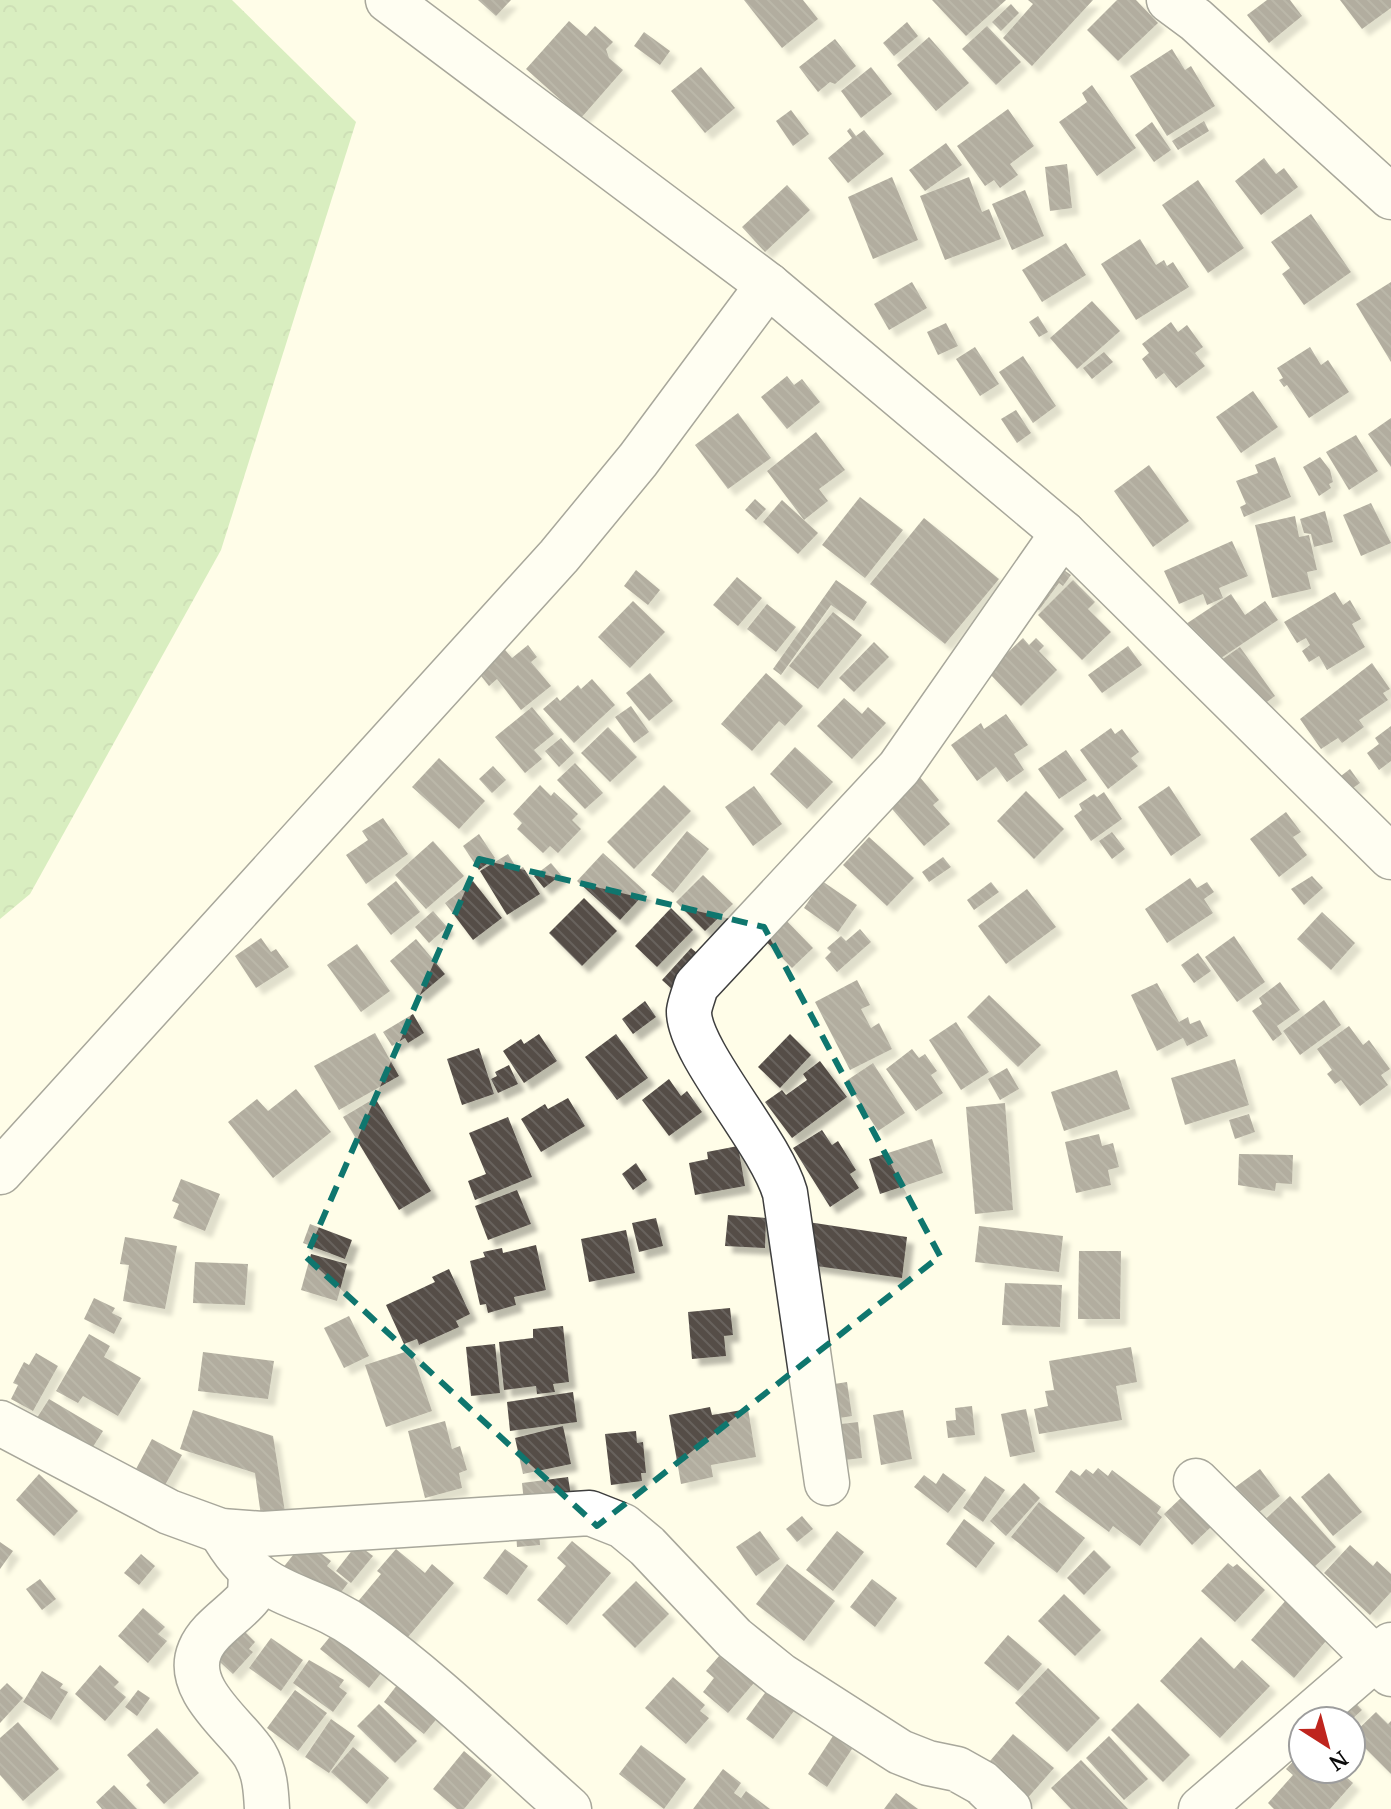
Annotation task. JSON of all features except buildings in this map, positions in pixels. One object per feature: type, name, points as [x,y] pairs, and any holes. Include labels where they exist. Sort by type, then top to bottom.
[{"type":"street","points":[[390,0],[768,285],[1063,533],[1391,857]]},
{"type":"street","points":[[1169,0],[1196,20],[1391,197]]},
{"type":"street","points":[[0,1172],[559,556],[638,460],[768,285]]},
{"type":"street","points":[[827,1483],[785,1193],[778,1167],[695,1038],[689,1011],[696,986],[899,768],[1063,533]]},
{"type":"street","points":[[0,1423],[169,1512],[221,1531],[262,1534],[590,1513],[623,1526],[647,1546],[734,1638],[780,1675],[900,1752],[928,1763],[957,1769],[982,1783],[1009,1809]]},
{"type":"street","points":[[1196,1481],[1385,1660],[1201,1809]]},
{"type":"street","points":[[221,1531],[251,1574],[280,1593],[360,1629],[569,1809]]},
{"type":"street","points":[[251,1574],[250,1596],[206,1638],[198,1653],[199,1671],[217,1708],[254,1753],[263,1770],[267,1809]]},
{"type":"highlighted area","points":[[479,859],[764,927],[940,1256],[597,1526],[306,1257]]},
{"type":"green space","points":[[0,0],[232,0],[356,122],[221,550],[30,894],[0,919]]}]
